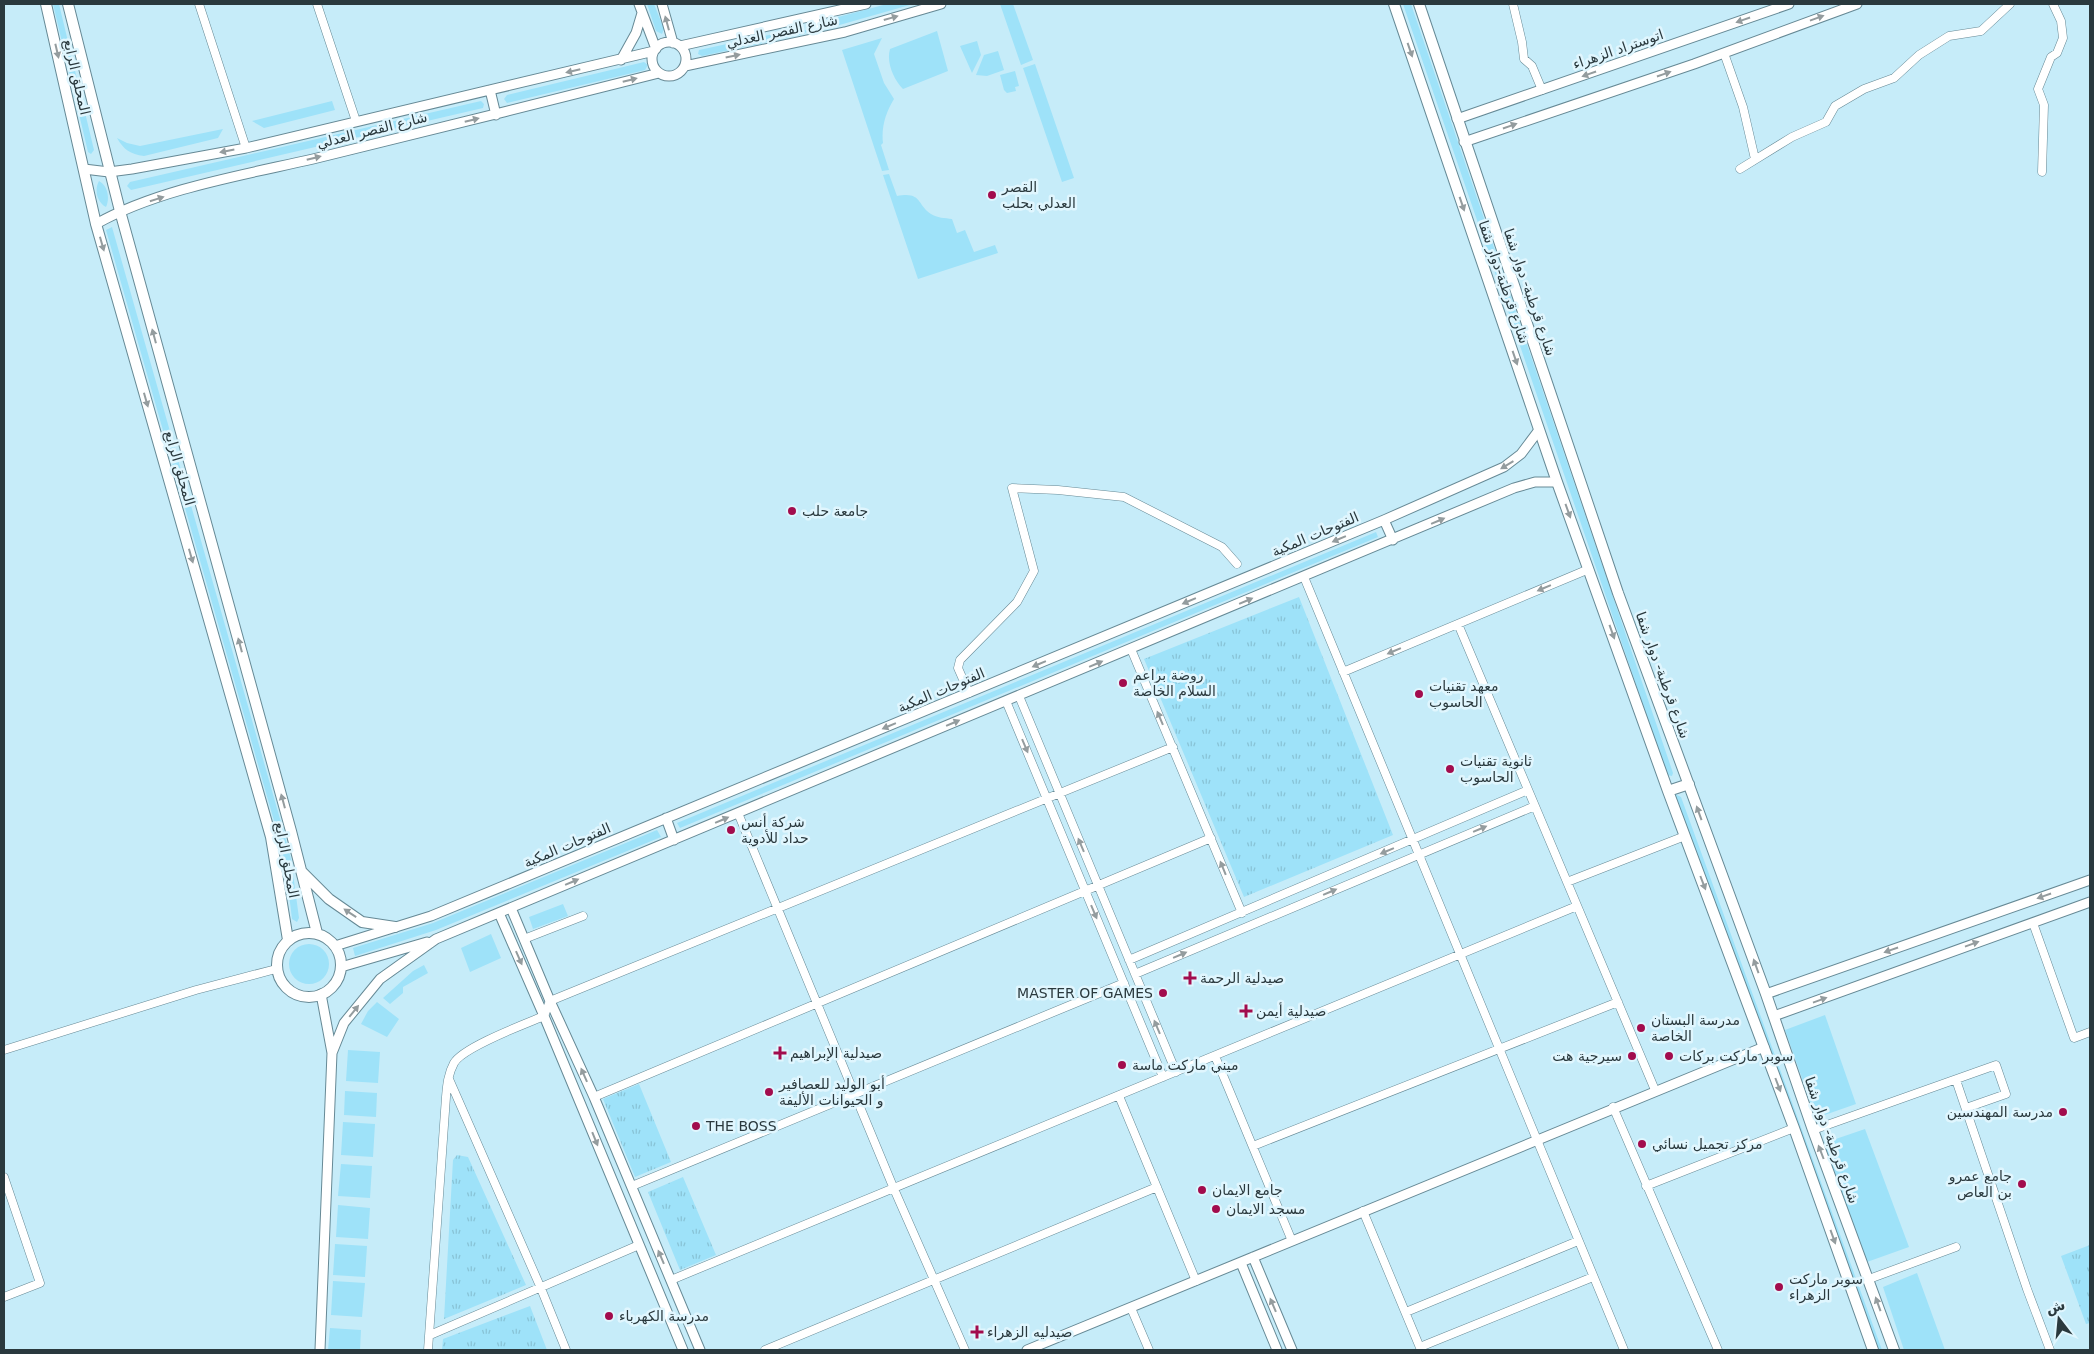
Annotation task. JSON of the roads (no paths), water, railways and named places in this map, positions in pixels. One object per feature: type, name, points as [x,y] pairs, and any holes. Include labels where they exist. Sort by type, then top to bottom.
[{"type":"main road","name":"المحلق الرابع","points":[[46,4],[96,224],[270,838],[288,940]]},
{"type":"main road","name":"المحلق الرابع","points":[[68,4],[109,172],[302,872],[317,933]]},
{"type":"main road","name":"شارع قرطبة-دوار شفا","points":[[1394,4],[1557,482],[1668,791],[1794,1128],[1874,1350]]},
{"type":"main road","name":"شارع قرطبة- دوار شفا","points":[[1419,4],[1464,142],[1618,593],[1766,994],[1813,1130],[1894,1350]]},
{"type":"main road","points":[[1600,600],[1618,593]]},
{"type":"main road","points":[[1668,791],[1689,784]]},
{"type":"main road","points":[[302,872],[329,900],[362,922],[395,928]]},
{"type":"main road","points":[[317,933],[327,938],[335,946],[340,956],[340,976],[327,992],[313,997],[302,997],[289,991],[281,982],[276,969],[278,954],[288,940],[298,934],[317,933]]},
{"type":"main road","points":[[1827,1220],[1844,1213]]},
{"type":"street","points":[[199,4],[246,148]]},
{"type":"street","points":[[317,4],[356,121]]},
{"type":"street","points":[[641,8],[655,50],[652,61],[663,76],[674,76],[682,71],[685,66],[686,56],[677,44],[662,4]]},
{"type":"street","name":"شارع القصر العدلي","points":[[677,44],[814,17],[866,4]]},
{"type":"street","name":"شارع القصر العدلي","points":[[685,66],[819,37],[941,4]]},
{"type":"street","points":[[1513,4],[1524,59],[1532,66],[1542,90]]},
{"type":"street","name":"اتوستراد الزهراء","points":[[1457,119],[1789,4]]},
{"type":"street","points":[[1464,142],[1724,53],[1857,4]]},
{"type":"street","points":[[1740,169],[1792,137],[1826,122],[1835,106],[1864,88],[1894,78],[1919,55],[1949,36],[1981,31],[2010,4]]},
{"type":"street","points":[[2042,172],[2044,105],[2038,89],[2051,57],[2057,53],[2063,38],[2060,21],[2053,4]]},
{"type":"street","points":[[621,60],[634,37],[641,8]]},
{"type":"street","points":[[814,17],[819,37]]},
{"type":"street","points":[[655,50],[665,43],[677,44]]},
{"type":"street","name":"شارع القصر العدلي","points":[[84,169],[109,172],[246,148],[621,60],[655,50]]},
{"type":"street","points":[[1724,53],[1744,107],[1755,159]]},
{"type":"street","name":"شارع القصر العدلي","points":[[96,224],[120,211],[192,188],[659,73]]},
{"type":"street","points":[[490,90],[496,114]]},
{"type":"street","name":"الفتوحات المكية","points":[[335,946],[431,916],[1384,520],[1504,467],[1521,454],[1539,430]]},
{"type":"street","points":[[341,967],[436,939],[1521,486],[1543,481],[1557,482]]},
{"type":"street","points":[[969,692],[958,668],[960,660],[1017,602],[1034,572],[1012,488],[1058,490],[1124,497],[1222,547],[1237,564]]},
{"type":"street","points":[[1384,520],[1393,540]]},
{"type":"street","points":[[1343,672],[1589,569]]},
{"type":"street","points":[[1304,577],[1624,1350]]},
{"type":"street","points":[[1458,624],[1655,1090]]},
{"type":"street","points":[[1131,649],[1242,913]]},
{"type":"street","points":[[1019,696],[1176,1072]]},
{"type":"street","points":[[1006,701],[1163,1077]]},
{"type":"street","points":[[428,1350],[448,1078],[455,1061],[470,1049],[544,1016],[550,1001],[1173,747]]},
{"type":"street","points":[[1129,960],[1528,790]]},
{"type":"street","points":[[1135,974],[1535,806]]},
{"type":"street","points":[[738,813],[854,1095],[965,1350]]},
{"type":"street","points":[[666,818],[674,840]]},
{"type":"street","points":[[1567,882],[1685,836]]},
{"type":"street","points":[[594,1097],[1211,838]]},
{"type":"street","points":[[1766,994],[2090,880]]},
{"type":"street","points":[[1774,1016],[2090,902]]},
{"type":"street","points":[[671,1280],[1577,906]]},
{"type":"street","points":[[511,908],[550,1001],[594,1097],[700,1350]]},
{"type":"street","points":[[499,913],[684,1350]]},
{"type":"street","points":[[524,939],[583,916]]},
{"type":"street","points":[[2032,923],[2074,1038],[2090,1032]]},
{"type":"street","points":[[332,1053],[344,1024],[380,979],[436,939]]},
{"type":"street","points":[[4,1050],[196,990],[276,969]]},
{"type":"street","points":[[632,1186],[1124,983]]},
{"type":"street","points":[[320,1350],[332,1053],[321,994]]},
{"type":"street","points":[[1253,1146],[1618,1002]]},
{"type":"street","points":[[1027,1350],[1613,1107],[1764,1047]]},
{"type":"street","points":[[1215,1056],[1292,1241]]},
{"type":"street","points":[[1813,1130],[1996,1065],[2006,1094],[1966,1108]]},
{"type":"street","points":[[448,1078],[540,1286],[566,1350]]},
{"type":"street","points":[[1956,1080],[2023,1278],[2050,1350]]},
{"type":"street","points":[[1119,1096],[1196,1281]]},
{"type":"street","points":[[1613,1107],[1716,1350]]},
{"type":"street","points":[[1646,1186],[1794,1128]]},
{"type":"street","points":[[4,1177],[40,1283],[4,1297]]},
{"type":"street","points":[[765,1350],[1157,1187]]},
{"type":"street","points":[[1363,1212],[1421,1349],[1593,1277]]},
{"type":"street","points":[[1406,1312],[1578,1242]]},
{"type":"street","points":[[430,1335],[639,1245]]},
{"type":"street","points":[[1869,1279],[1956,1247]]},
{"type":"street","points":[[1253,1257],[1292,1350]]},
{"type":"street","points":[[1240,1263],[1277,1350]]},
{"type":"street","points":[[1131,1308],[1149,1350]]},
{"type":"place","name":"القصر العدلي بحلب","points":[[992,195]]},
{"type":"place","name":"جامعة حلب","points":[[792,511]]},
{"type":"place","name":"روضة براعم السلام الخاصة","points":[[1123,683]]},
{"type":"place","name":"معهد تقنيات الحاسوب","points":[[1419,694]]},
{"type":"place","name":"ثانوية تقنيات الحاسوب","points":[[1450,769]]},
{"type":"place","name":"شركة أنس حداد للأدوية","points":[[731,830]]},
{"type":"place","name":"صيدلية الرحمة","points":[[1190,978]]},
{"type":"place","name":"MASTER OF GAMES","points":[[1163,993]]},
{"type":"place","name":"صيدلية أيمن","points":[[1246,1011]]},
{"type":"place","name":"مدرسة البستان الخاصة","points":[[1641,1028]]},
{"type":"place","name":"صيدلية الإبراهيم","points":[[780,1053]]},
{"type":"place","name":"سيرجية هت","points":[[1632,1056]]},
{"type":"place","name":"سوبر ماركت بركات","points":[[1669,1056]]},
{"type":"place","name":"ميني ماركت ماسة","points":[[1122,1065]]},
{"type":"place","name":"أبو الوليد للعصافير و الحيوانات الأليفة","points":[[769,1092]]},
{"type":"place","name":"مدرسة المهندسين","points":[[2063,1112]]},
{"type":"place","name":"THE BOSS","points":[[696,1126]]},
{"type":"place","name":"مركز تجميل نسائي","points":[[1642,1144]]},
{"type":"place","name":"جامع عمرو بن العاص","points":[[2022,1184]]},
{"type":"place","name":"جامع الايمان","points":[[1202,1190]]},
{"type":"place","name":"مسجد الايمان","points":[[1216,1209]]},
{"type":"place","name":"سوبر ماركت الزهراء","points":[[1779,1287]]},
{"type":"place","name":"مدرسة الكهرباء","points":[[609,1316]]},
{"type":"place","name":"صيدليه الزهراء","points":[[977,1332]]}]
